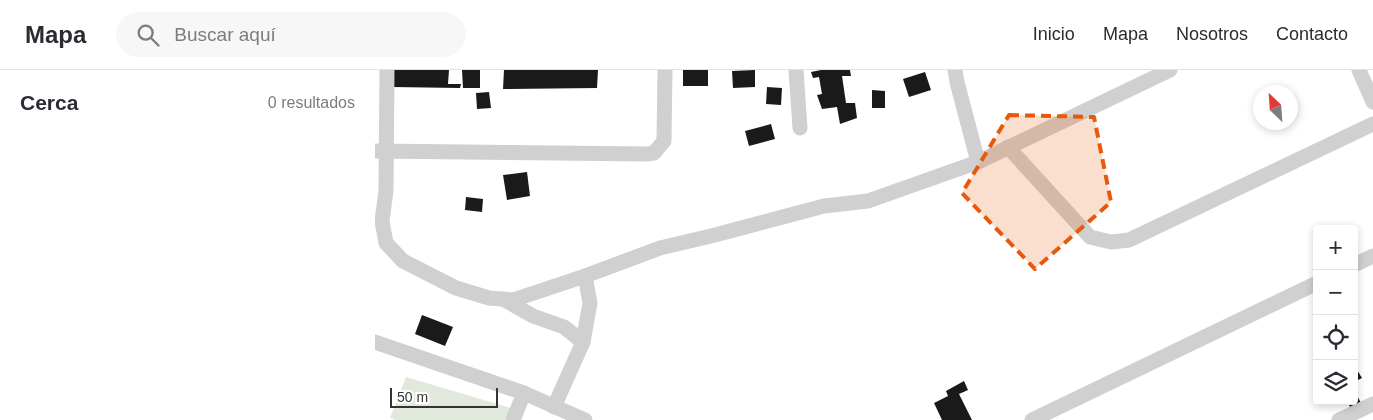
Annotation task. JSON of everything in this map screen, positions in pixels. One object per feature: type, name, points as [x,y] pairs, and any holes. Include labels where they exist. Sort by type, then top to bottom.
[{"type":"street","points":[[387,70],[380,152],[385,191],[382,221],[386,243],[403,261],[455,288],[489,298],[513,300],[660,248],[715,236],[824,206],[869,201],[978,162],[1170,70]]},
{"type":"street","points":[[380,152],[654,153],[664,141],[665,70]]},
{"type":"street","points":[[796,70],[800,128]]},
{"type":"street","points":[[955,70],[978,162]]},
{"type":"street","points":[[1359,70],[1373,102]]},
{"type":"street","points":[[1008,147],[1090,238],[1111,242],[1129,240],[1373,124]]},
{"type":"street","points":[[1358,263],[1373,256]]},
{"type":"street","points":[[554,407],[583,342],[590,303],[585,276]]},
{"type":"street","points":[[1032,420],[1313,285]]},
{"type":"street","points":[[503,299],[533,316],[564,327],[583,342]]},
{"type":"street","points":[[375,342],[524,393],[585,420]]},
{"type":"street","points":[[513,420],[524,393]]},
{"type":"street","points":[[1339,420],[1373,404]]},
{"type":"highlighted area","points":[[1009,115],[1094,117],[1111,202],[1035,269],[962,193]]},
{"type":"shaded area","points":[[406,377],[511,408],[505,420],[395,420],[390,418]]},
{"type":"building","points":[[392,70],[449,70],[448,84],[461,84],[460,88],[392,87]]},
{"type":"building","points":[[462,70],[480,70],[480,88],[463,88]]},
{"type":"building","points":[[504,70],[598,70],[597,88],[503,89]]},
{"type":"building","points":[[683,70],[708,70],[708,86],[683,86]]},
{"type":"building","points":[[755,70],[755,87],[733,88],[732,71]]},
{"type":"building","points":[[850,70],[851,76],[842,76],[846,103],[855,103],[857,118],[840,124],[837,107],[822,109],[817,95],[822,94],[819,77],[813,78],[811,72]]},
{"type":"building","points":[[925,72],[931,90],[909,97],[903,79]]},
{"type":"building","points":[[767,87],[782,88],[781,105],[766,104]]},
{"type":"building","points":[[872,90],[885,91],[885,108],[872,108]]},
{"type":"building","points":[[489,92],[491,108],[477,109],[476,93]]},
{"type":"building","points":[[771,124],[775,139],[749,146],[745,131]]},
{"type":"building","points":[[527,172],[530,196],[507,200],[503,175]]},
{"type":"building","points":[[466,197],[483,199],[482,212],[465,210]]},
{"type":"building","points":[[422,315],[453,327],[445,346],[415,334]]},
{"type":"building","points":[[1358,372],[1362,378],[1358,380]]},
{"type":"building","points":[[964,381],[968,390],[959,394],[972,420],[942,420],[934,403],[948,396],[946,391]]},
{"type":"building","points":[[1349,405],[1358,405],[1351,409]]}]
